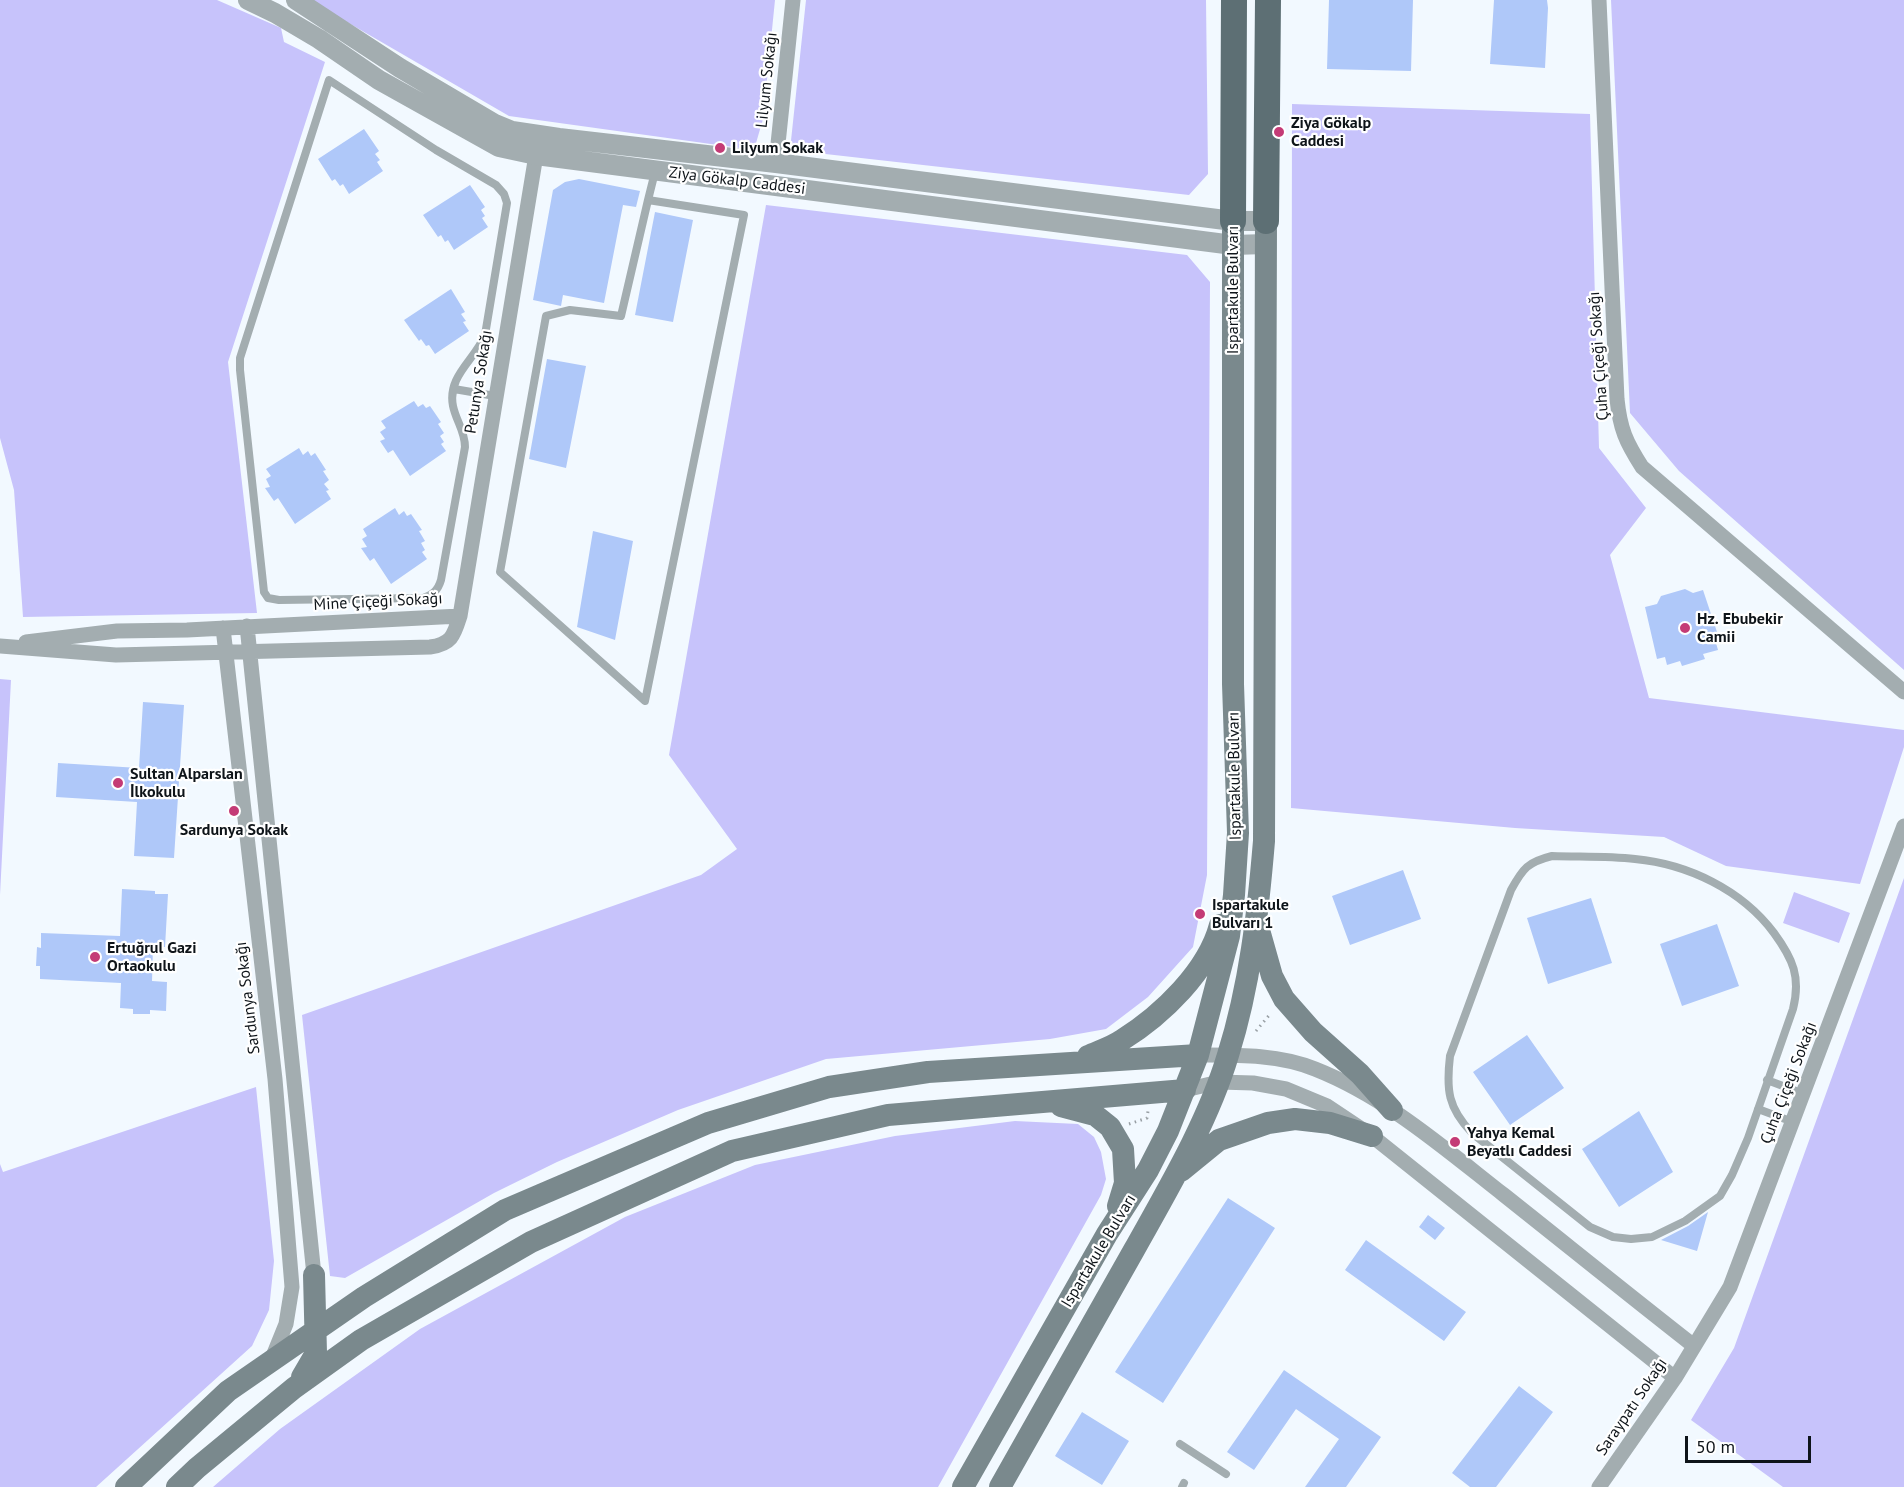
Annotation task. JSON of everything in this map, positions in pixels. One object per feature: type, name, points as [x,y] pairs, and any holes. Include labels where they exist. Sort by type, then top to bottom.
[{"type":"main road","name":"Ispartakule Bulvarı","points":[[963,1487],[1107,1234],[1148,1170],[1168,1131],[1198,1055],[1229,936],[1237,860],[1233,684],[1234,0]]},
{"type":"main road","name":"Ispartakule Bulvarı","points":[[1000,1487],[1176,1176],[1219,1082],[1249,969],[1257,922],[1264,841],[1268,0]]},
{"type":"main road","points":[[1076,1062],[1122,1041],[1190,983],[1216,939],[1237,860]]},
{"type":"main road","points":[[1257,922],[1272,976],[1284,999],[1312,1032],[1360,1074],[1392,1110]]},
{"type":"main road","points":[[126,1487],[228,1391],[364,1297],[505,1210],[708,1123],[829,1087],[928,1072],[1198,1055]]},
{"type":"main road","points":[[177,1487],[196,1468],[294,1388],[361,1340],[531,1242],[732,1151],[888,1115],[1185,1090]]},
{"type":"main road","points":[[1045,1102],[1095,1115],[1110,1127],[1123,1149],[1125,1183],[1107,1234]]},
{"type":"main road","points":[[1176,1176],[1219,1140],[1268,1123],[1294,1119],[1330,1123],[1372,1136]]},
{"type":"main road","points":[[314,1275],[324,1293],[330,1297],[348,1300],[364,1297]]},
{"type":"main road","points":[[294,1388],[306,1373],[316,1353],[314,1275]]},
{"type":"street","name":"Ziya Gökalp Caddesi","points":[[252,0],[311,34],[379,80],[499,147],[536,155],[774,186],[1233,233]]},
{"type":"street","points":[[296,0],[400,68],[495,124],[512,130],[776,163],[1233,233],[1266,233]]},
{"type":"street","name":"Lilyum Sokağı","points":[[776,163],[793,0]]},
{"type":"street","name":"Çuha Çiçeği Sokağı","points":[[1599,0],[1617,399],[1620,424],[1630,450],[1642,467],[1904,692]]},
{"type":"street","points":[[536,155],[539,135]]},
{"type":"street","name":"Petunya Sokağı","points":[[460,616],[536,155]]},
{"type":"street","points":[[774,186],[776,163]]},
{"type":"street","name":"Mine Çiçeği Sokağı","points":[[460,616],[455,633],[441,645],[116,655],[0,646],[117,631],[460,616]]},
{"type":"street","points":[[247,626],[314,1275]]},
{"type":"street","name":"Sardunya Sokağı","points":[[223,628],[271,1044],[292,1287],[286,1324],[271,1361]]},
{"type":"street","name":"Çuha Çiçeği Sokağı","points":[[1694,1346],[1730,1287],[1904,826]]},
{"type":"street","points":[[271,1044],[290,1036]]},
{"type":"street","points":[[1198,1055],[1228,1055],[1286,1061],[1313,1068],[1352,1086],[1392,1110],[1476,1173],[1694,1346]]},
{"type":"street","points":[[1185,1090],[1219,1082],[1253,1083],[1286,1089],[1327,1106],[1372,1136],[1675,1378]]},
{"type":"street","name":"Saraypatı Sokağı","points":[[1599,1487],[1675,1378],[1694,1346]]},
{"type":"lane","points":[[329,80],[436,150],[496,185],[504,194],[507,215],[486,335],[477,352],[459,372],[454,389],[453,407],[465,436],[465,447],[438,589],[423,598],[279,600],[268,598],[264,592],[262,580],[240,358],[329,80]]},
{"type":"lane","points":[[648,200],[744,215],[645,701],[500,572],[546,316],[570,310],[621,316],[648,200],[655,171]]},
{"type":"lane","points":[[454,389],[495,396]]},
{"type":"lane","points":[[1552,856],[1636,859],[1670,866],[1696,875],[1730,892],[1766,922],[1788,952],[1795,971],[1797,994],[1758,1109],[1732,1175],[1720,1196],[1685,1221],[1652,1237],[1631,1239],[1612,1237],[1590,1227],[1460,1121],[1450,1102],[1447,1080],[1450,1056],[1511,890],[1521,872],[1534,860],[1552,856]]},
{"type":"lane","points":[[1767,1080],[1804,1094]]},
{"type":"lane","points":[[1758,1109],[1793,1122]]},
{"type":"lane","points":[[1180,1444],[1226,1474]]},
{"type":"path","points":[[1251,1036],[1273,1012]]},
{"type":"path","points":[[1122,1127],[1147,1118],[1148,1109]]},
{"type":"shaded area","points":[[0,0],[217,0],[281,28],[284,42],[325,62],[228,362],[257,613],[23,617],[14,490],[0,438]]},
{"type":"shaded area","points":[[309,0],[775,0],[763,119],[754,150],[509,116]]},
{"type":"shaded area","points":[[806,0],[1206,0],[1208,174],[1189,195],[790,150]]},
{"type":"shaded area","points":[[1611,0],[1904,0],[1904,670],[1679,471],[1630,413]]},
{"type":"shaded area","points":[[1292,104],[1590,114],[1599,448],[1646,508],[1610,555],[1649,698],[1904,730],[1904,747],[1860,884],[1726,866],[1664,837],[1515,828],[1291,808]]},
{"type":"shaded area","points":[[766,205],[1187,255],[1210,282],[1207,875],[1193,947],[1148,997],[1106,1029],[1050,1039],[826,1059],[678,1110],[557,1162],[494,1193],[345,1278],[330,1276],[302,1015],[701,875],[737,849],[669,755]]},
{"type":"shaded area","points":[[0,679],[11,680],[0,895]]},
{"type":"shaded area","points":[[1904,878],[1904,1487],[1783,1487],[1691,1420],[1734,1348]]},
{"type":"shaded area","points":[[1794,892],[1850,913],[1839,943],[1783,923]]},
{"type":"shaded area","points":[[256,1087],[274,1261],[269,1310],[252,1346],[96,1487],[0,1487],[0,1164],[3,1172]]},
{"type":"shaded area","points":[[1015,1121],[1078,1124],[1094,1137],[1101,1152],[1106,1179],[1101,1195],[938,1487],[213,1487],[280,1429],[420,1329],[625,1217],[755,1165],[895,1136]]},
{"type":"building","points":[[1329,0],[1413,0],[1411,71],[1327,69]]},
{"type":"building","points":[[1494,0],[1547,0],[1545,68],[1490,64]]},
{"type":"building","points":[[364,129],[379,151],[375,154],[380,160],[377,162],[383,171],[349,194],[343,184],[340,186],[335,179],[332,181],[318,159]]},
{"type":"building","points":[[579,179],[640,191],[636,207],[623,205],[604,303],[563,295],[561,306],[533,300],[553,190],[565,182]]},
{"type":"building","points":[[470,185],[485,207],[481,210],[485,216],[482,218],[488,227],[454,250],[448,240],[445,242],[441,235],[438,237],[423,215]]},
{"type":"building","points":[[655,212],[693,220],[673,322],[635,315]]},
{"type":"building","points":[[451,289],[465,312],[461,314],[469,331],[435,354],[429,345],[426,346],[421,339],[419,341],[404,320]]},
{"type":"building","points":[[547,359],[586,366],[566,468],[529,459]]},
{"type":"building","points":[[414,401],[418,407],[423,404],[426,408],[430,406],[441,422],[438,424],[444,433],[440,436],[444,442],[441,444],[446,451],[410,476],[393,450],[388,453],[380,441],[385,439],[380,432],[386,428],[381,421]]},
{"type":"building","points":[[299,448],[303,455],[308,451],[311,456],[315,453],[326,470],[323,471],[329,480],[324,484],[329,490],[326,491],[331,499],[295,524],[278,498],[274,501],[265,488],[270,487],[266,479],[271,476],[266,469]]},
{"type":"building","points":[[395,508],[399,515],[404,511],[407,516],[411,514],[422,530],[419,531],[425,541],[421,543],[425,550],[422,552],[427,559],[391,584],[374,558],[370,561],[361,548],[367,547],[362,539],[367,536],[363,529]]},
{"type":"building","points":[[593,531],[633,541],[615,640],[577,627]]},
{"type":"building","name":"Hz. Ebubekir Camii","points":[[1685,589],[1693,593],[1703,590],[1718,635],[1714,636],[1718,650],[1703,654],[1705,659],[1682,666],[1680,661],[1667,665],[1665,657],[1657,659],[1645,607],[1657,604],[1661,596]]},
{"type":"building","name":"Sultan Alparslan İlkokulu","points":[[143,702],[184,705],[174,858],[134,856],[137,802],[56,797],[58,763],[139,768]]},
{"type":"building","points":[[1403,870],[1421,919],[1350,945],[1332,896]]},
{"type":"building","name":"Ertuğrul Gazi Ortaokulu","points":[[122,889],[168,894],[165,947],[153,947],[152,981],[167,982],[166,1011],[150,1010],[150,1014],[133,1014],[133,1009],[120,1008],[121,983],[40,979],[40,966],[36,966],[37,947],[41,948],[41,933],[120,936]]},
{"type":"building","points":[[1591,898],[1612,963],[1548,984],[1527,918]]},
{"type":"building","points":[[1717,924],[1739,986],[1682,1006],[1660,944]]},
{"type":"building","points":[[1527,1035],[1564,1088],[1510,1125],[1473,1072]]},
{"type":"building","points":[[1639,1111],[1673,1172],[1619,1207],[1582,1149]]},
{"type":"building","points":[[1228,1198],[1275,1228],[1163,1403],[1115,1372]]},
{"type":"building","points":[[1708,1212],[1697,1251],[1661,1240],[1688,1226]]},
{"type":"building","points":[[1428,1215],[1445,1228],[1435,1240],[1419,1227]]},
{"type":"building","points":[[1366,1240],[1466,1312],[1444,1341],[1345,1270]]},
{"type":"building","points":[[1284,1370],[1381,1437],[1346,1487],[1305,1487],[1339,1439],[1296,1409],[1254,1470],[1227,1452]]},
{"type":"building","points":[[1519,1386],[1553,1412],[1496,1487],[1470,1487],[1452,1473]]},
{"type":"building","points":[[1082,1412],[1129,1441],[1102,1485],[1055,1456]]},
{"type":"place","name":"Ziya Gökalp Caddesi","points":[[1279,132]]},
{"type":"place","name":"Lilyum Sokak","points":[[720,148]]},
{"type":"place","name":"Hz. Ebubekir Camii","points":[[1685,628]]},
{"type":"place","name":"Sultan Alparslan İlkokulu","points":[[118,783]]},
{"type":"place","name":"Sardunya Sokak","points":[[234,811]]},
{"type":"place","name":"Ispartakule Bulvarı 1","points":[[1200,914]]},
{"type":"place","name":"Ertuğrul Gazi Ortaokulu","points":[[95,957]]},
{"type":"place","name":"Yahya Kemal Beyatlı Caddesi","points":[[1455,1142]]}]
